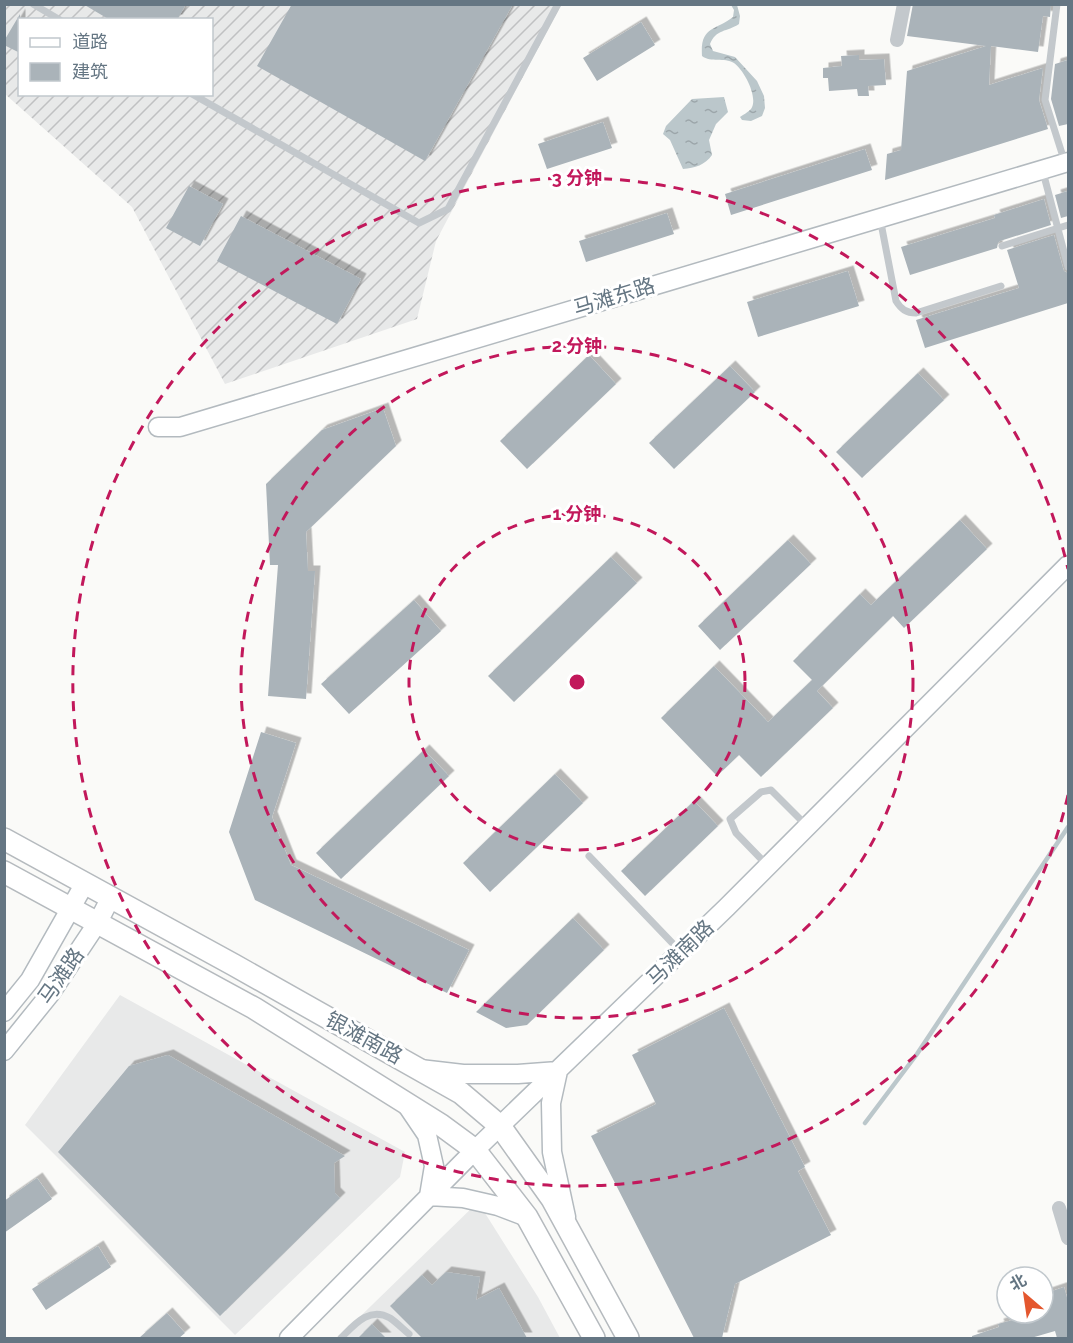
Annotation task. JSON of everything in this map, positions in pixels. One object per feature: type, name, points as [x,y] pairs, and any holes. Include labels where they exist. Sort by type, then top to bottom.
[{"type":"main road","name":"马滩东路","points":[[158,427],[180,427],[1067,163]]},
{"type":"main road","name":"马滩南路","points":[[289,1338],[475,1150],[768,866],[1068,565]]},
{"type":"main road","name":"银滩南路","points":[[4,839],[461,1093],[500,1126],[552,1199],[628,1338]]},
{"type":"main road","name":"银滩南路","points":[[4,872],[254,1008],[441,1125],[475,1150],[527,1217],[594,1338]]},
{"type":"main road","name":"马滩路","points":[[4,1012],[30,980],[85,883]]},
{"type":"main road","name":"马滩路","points":[[4,1051],[50,994],[98,922],[111,897]]},
{"type":"main road","points":[[417,1069],[463,1074],[558,1071],[551,1103],[552,1152],[568,1228]]},
{"type":"main road","points":[[405,1103],[427,1136],[434,1166],[429,1196],[463,1198],[498,1206],[527,1217]]},
{"type":"street","points":[[897,40],[904,4]]},
{"type":"street","points":[[1059,1208],[1068,1238]]},
{"type":"lane","points":[[33,4],[57,18]]},
{"type":"lane","points":[[196,96],[419,223],[448,209],[558,4]]},
{"type":"lane","points":[[1057,4],[1045,100],[1067,163]]},
{"type":"lane","points":[[1043,170],[1068,267]]},
{"type":"lane","points":[[880,218],[896,301],[909,313],[916,313],[1001,286]]},
{"type":"lane","points":[[1002,246],[1068,225]]},
{"type":"lane","points":[[768,866],[736,833],[730,819],[761,792],[771,790],[807,826]]},
{"type":"lane","points":[[589,856],[681,951]]},
{"type":"lane","points":[[341,1338],[358,1320],[375,1314],[389,1318],[409,1334]]},
{"type":"shaded area","points":[[5,5],[561,5],[436,241],[417,319],[225,384],[132,207],[5,94]]},
{"type":"shaded area","points":[[120,995],[405,1152],[400,1177],[235,1335],[25,1125]]},
{"type":"shaded area","points":[[478,1202],[538,1297],[560,1338],[338,1338]]},
{"type":"water","points":[[731,5],[737,5],[740,16],[739,24],[719,33],[710,44],[713,51],[735,57],[757,81],[764,96],[765,108],[762,116],[751,121],[742,120],[740,117],[751,109],[753,104],[752,91],[742,72],[730,61],[702,56],[703,39],[706,34],[733,17],[734,10]]},
{"type":"water","points":[[724,97],[728,112],[716,124],[709,140],[712,155],[699,165],[683,169],[670,140],[663,134],[666,126],[692,99]]},
{"type":"building","points":[[83,4],[186,4],[178,18],[107,18]]},
{"type":"building","points":[[292,4],[513,4],[425,161],[257,66]]},
{"type":"building","points":[[913,4],[1051,4],[1050,17],[1043,16],[1038,52],[991,46],[989,85],[1043,68],[1039,100],[1048,129],[885,180],[887,154],[901,150],[907,71],[986,46],[907,36]]},
{"type":"building","points":[[20,14],[18,52],[4,45],[4,41]]},
{"type":"building","points":[[641,22],[655,45],[597,81],[583,58]]},
{"type":"building","points":[[859,55],[859,60],[884,59],[886,85],[868,86],[869,96],[858,96],[857,89],[829,91],[828,78],[823,78],[823,68],[842,66],[841,56]]},
{"type":"building","points":[[1068,60],[1068,124],[1059,126],[1051,99],[1055,64]]},
{"type":"building","points":[[603,122],[612,148],[547,169],[538,144]]},
{"type":"building","points":[[865,149],[872,170],[731,215],[725,194]]},
{"type":"building","points":[[189,186],[223,204],[200,246],[166,228]]},
{"type":"building","points":[[1068,191],[1068,216],[1061,218],[1055,195]]},
{"type":"building","points":[[1044,199],[1051,225],[1000,241],[997,248],[910,275],[901,247],[995,218],[994,215]]},
{"type":"building","points":[[667,213],[674,234],[586,262],[579,241]]},
{"type":"building","points":[[241,216],[361,279],[337,324],[217,261]]},
{"type":"building","points":[[1054,235],[1064,271],[1068,273],[1068,303],[925,348],[916,320],[1019,288],[1007,250]]},
{"type":"building","points":[[848,271],[859,306],[758,337],[747,302]]},
{"type":"building","points":[[589,355],[616,384],[527,469],[500,441]]},
{"type":"building","points":[[730,366],[755,392],[674,469],[649,443]]},
{"type":"building","points":[[918,373],[944,400],[862,478],[836,452]]},
{"type":"building","points":[[383,408],[396,446],[306,532],[308,571],[315,571],[306,699],[268,696],[278,565],[270,565],[266,484],[322,430]]},
{"type":"building","points":[[960,520],[987,549],[904,628],[893,616],[817,691],[833,708],[761,777],[739,755],[717,776],[661,718],[714,666],[768,722],[812,680],[793,661],[860,594],[871,605]]},
{"type":"building","points":[[788,540],[811,564],[720,650],[698,626]]},
{"type":"building","points":[[611,557],[637,583],[514,702],[488,676]]},
{"type":"building","points":[[414,600],[441,631],[349,714],[321,684]]},
{"type":"building","points":[[261,732],[296,743],[272,817],[291,865],[469,950],[447,993],[255,900],[229,832]]},
{"type":"building","points":[[424,750],[449,776],[341,879],[316,853]]},
{"type":"building","points":[[555,774],[583,803],[490,892],[463,863]]},
{"type":"building","points":[[694,801],[718,826],[645,896],[621,871]]},
{"type":"building","points":[[573,918],[604,950],[527,1025],[506,1028],[476,1012]]},
{"type":"building","points":[[724,1008],[805,1167],[798,1171],[831,1235],[735,1284],[722,1338],[694,1338],[591,1136],[656,1104],[632,1055]]},
{"type":"building","points":[[168,1055],[345,1156],[334,1163],[335,1193],[340,1198],[220,1316],[58,1152],[129,1066]]},
{"type":"building","points":[[37,1178],[52,1199],[4,1233],[4,1201]]},
{"type":"building","points":[[98,1246],[111,1267],[46,1310],[32,1289]]},
{"type":"building","points":[[446,1272],[480,1277],[476,1300],[499,1288],[527,1338],[422,1338],[390,1306],[422,1275],[432,1285]]},
{"type":"building","points":[[1064,1287],[1068,1301],[1068,1338],[1057,1338],[1055,1331],[1031,1338],[972,1338],[972,1336],[999,1327],[998,1325],[1055,1325],[1055,1290]]},
{"type":"building","points":[[167,1313],[185,1333],[179,1338],[139,1338]]},
{"type":"building","points":[[372,1324],[386,1338],[358,1338]]},
{"type":"waterway","points":[[865,1123],[917,1054],[1068,827]]}]
